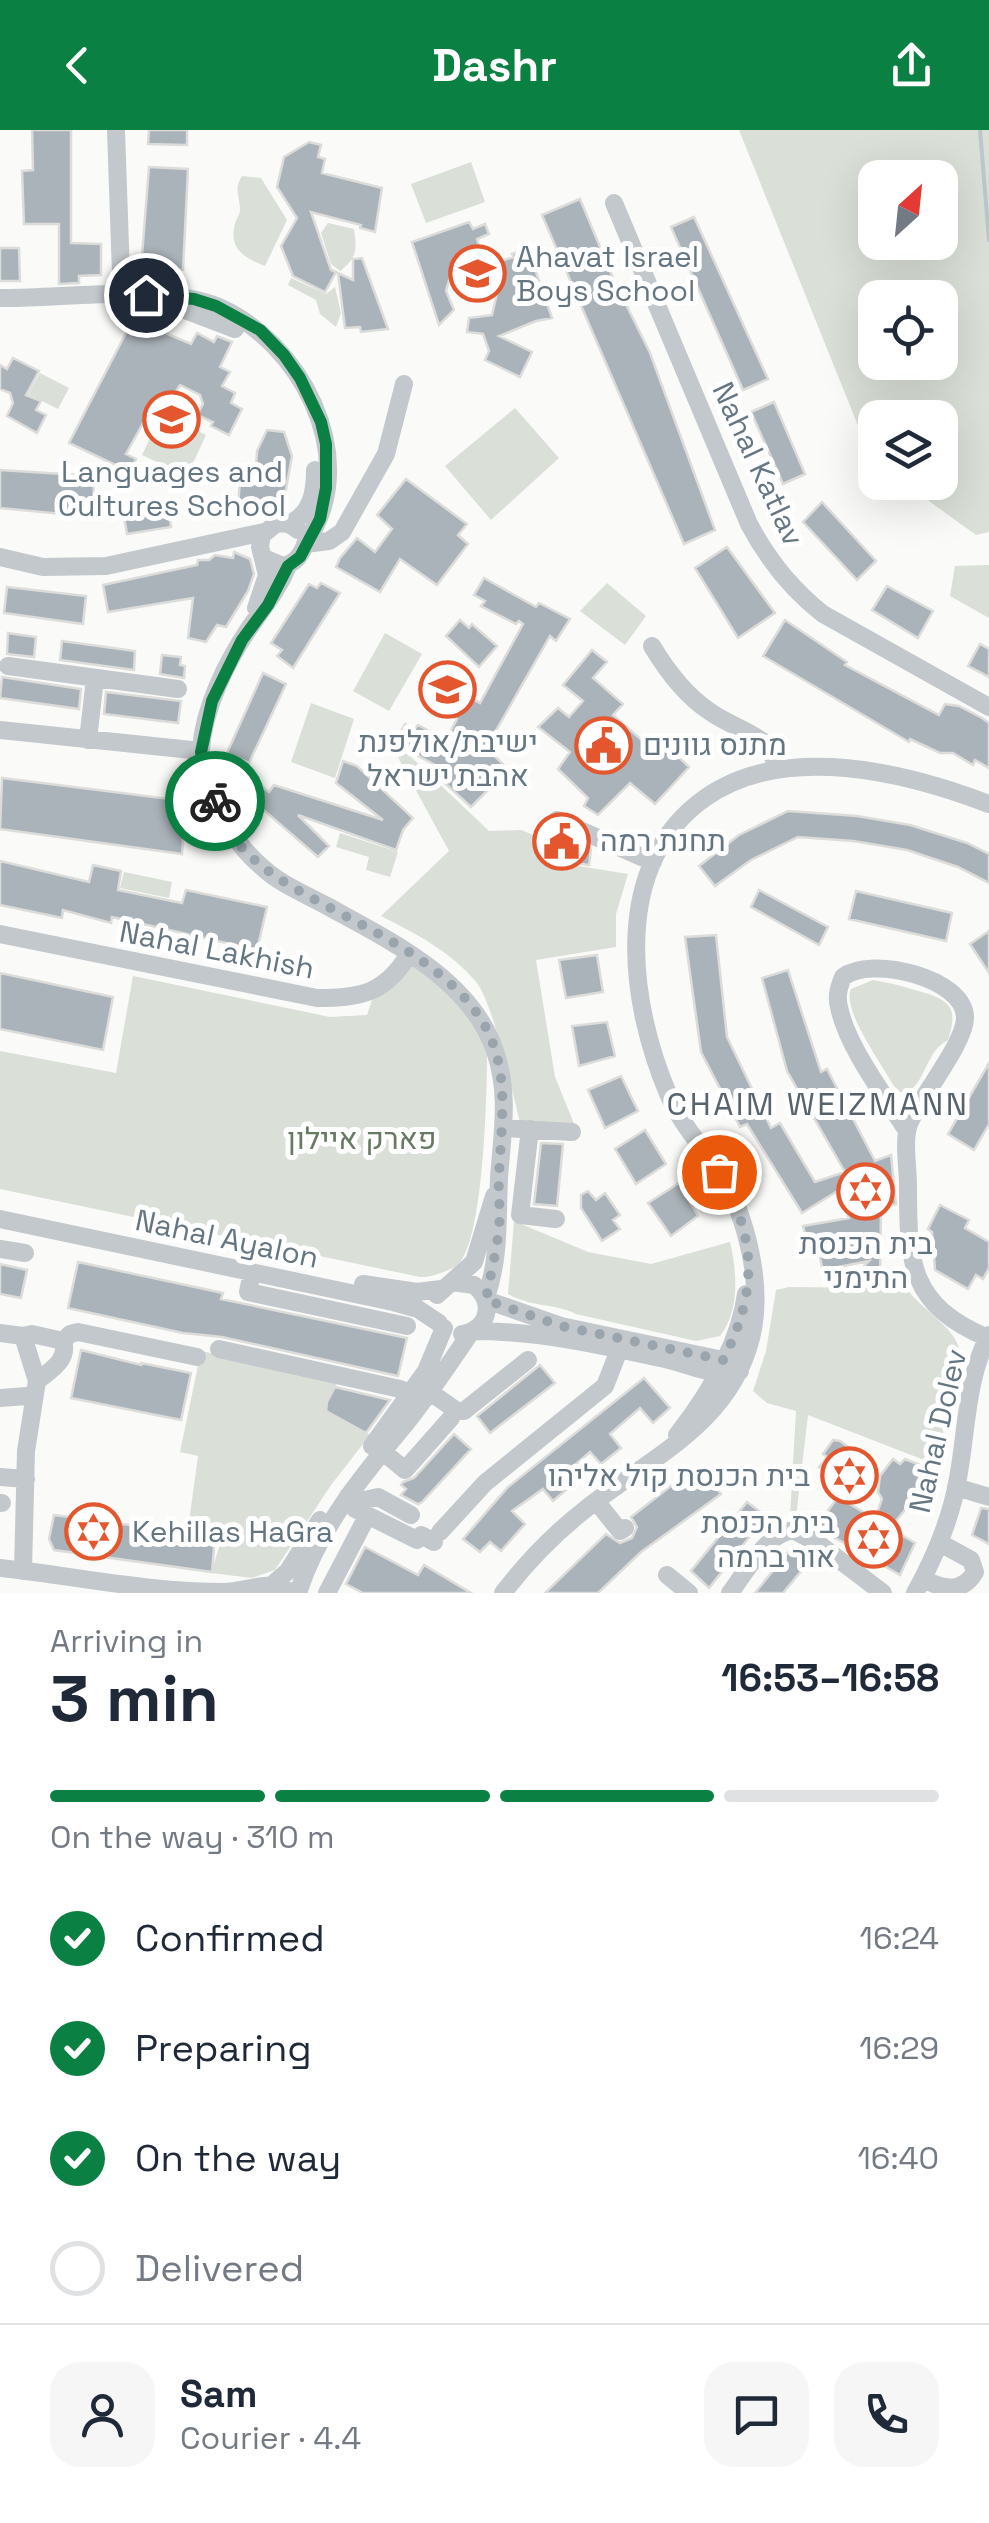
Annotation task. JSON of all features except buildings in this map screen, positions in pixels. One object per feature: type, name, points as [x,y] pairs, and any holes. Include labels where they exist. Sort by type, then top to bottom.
[{"type":"street","points":[[116,130],[122,300]]},
{"type":"street","name":"Nahal Katlav","points":[[614,203],[749,524],[774,565],[800,596],[823,614],[989,706]]},
{"type":"street","points":[[0,310],[171,296],[216,306],[260,330],[284,355],[312,402],[326,444],[324,500],[320,519],[300,557],[288,566],[220,683],[201,752],[222,818],[261,867],[409,954],[462,995],[490,1036],[504,1084],[500,1224],[485,1318],[339,1489],[288,1571],[264,1588]]},
{"type":"street","points":[[0,298],[122,300],[181,308],[212,317],[253,340],[275,361],[304,405],[316,461],[308,507],[288,524]]},
{"type":"street","points":[[305,544],[329,541],[342,532],[386,454],[404,384]]},
{"type":"street","points":[[0,558],[43,567],[106,566],[264,532],[277,523],[288,524],[300,532],[305,544]]},
{"type":"street","points":[[252,624],[266,576],[264,532]]},
{"type":"street","points":[[217,540],[263,555],[274,565],[288,566]]},
{"type":"street","points":[[652,646],[691,697],[709,712],[770,746],[777,770]]},
{"type":"street","points":[[8,666],[178,689]]},
{"type":"street","points":[[88,740],[94,678]]},
{"type":"street","points":[[0,730],[201,752]]},
{"type":"street","points":[[503,1593],[553,1537],[688,1436],[716,1409],[740,1371],[754,1326],[756,1295],[749,1247],[731,1194],[680,1118],[656,1061],[634,939],[653,862],[670,831],[709,795],[777,770],[851,770],[932,786],[989,804]]},
{"type":"street","points":[[558,820],[653,862]]},
{"type":"street","name":"Nahal Lakhish","points":[[0,934],[316,998],[350,998],[371,993],[399,970],[409,954]]},
{"type":"street","points":[[907,1131],[839,1010],[838,991],[843,977],[860,968],[875,966],[908,972],[943,988],[962,1006],[962,1030],[907,1131],[908,1238],[915,1276],[936,1308],[951,1320],[988,1337]]},
{"type":"street","points":[[890,1104],[901,1111],[920,1102]]},
{"type":"street","points":[[504,1128],[572,1132]]},
{"type":"street","points":[[530,1129],[520,1215],[556,1218]]},
{"type":"street","points":[[326,1593],[352,1544],[355,1510],[382,1451],[420,1393],[441,1325],[434,1307],[447,1285],[474,1262],[499,1181]]},
{"type":"street","name":"Nahal Ayalon","points":[[1,1219],[378,1287],[417,1292],[447,1285]]},
{"type":"street","name":"Nahal Ayalon","points":[[1,1219],[413,1307],[441,1325]]},
{"type":"street","points":[[0,1248],[25,1253]]},
{"type":"street","points":[[664,1452],[697,1409],[720,1367],[740,1323],[750,1264]]},
{"type":"street","points":[[252,1272],[248,1292],[407,1326]]},
{"type":"street","points":[[447,1285],[472,1283],[486,1299],[561,1326],[740,1371]]},
{"type":"street","points":[[441,1325],[456,1334],[546,1336],[720,1367]]},
{"type":"street","points":[[64,1341],[78,1332],[197,1357]]},
{"type":"street","points":[[0,1333],[64,1341]]},
{"type":"street","points":[[23,1336],[32,1388],[23,1571]]},
{"type":"street","name":"Nahal Dolev","points":[[919,1586],[940,1543],[956,1488],[970,1390],[988,1337]]},
{"type":"street","points":[[0,1398],[32,1388],[63,1357],[64,1341]]},
{"type":"street","points":[[219,1349],[420,1393],[458,1411],[464,1411],[528,1360]]},
{"type":"street","points":[[355,1510],[417,1540],[421,1535],[437,1537],[509,1463],[605,1386],[620,1350]]},
{"type":"street","points":[[382,1451],[405,1470],[451,1418]]},
{"type":"street","points":[[0,1477],[26,1479]]},
{"type":"street","points":[[956,1488],[989,1497]]},
{"type":"street","points":[[298,1593],[327,1531],[355,1510],[360,1501],[390,1496],[411,1515]]},
{"type":"street","points":[[596,1502],[620,1531]]},
{"type":"street","points":[[730,1593],[768,1544],[792,1530],[816,1542],[882,1593]]},
{"type":"street","points":[[327,1531],[352,1544]]},
{"type":"street","points":[[919,1586],[950,1592],[969,1584],[974,1572],[970,1560],[940,1543]]},
{"type":"street","points":[[0,1568],[195,1592],[285,1588],[290,1593]]},
{"type":"street","points":[[667,1575],[690,1593]]},
{"type":"green space","points":[[739,130],[989,130],[989,532],[976,535],[928,500],[958,500],[958,400],[858,400],[858,426]]},
{"type":"green space","points":[[471,162],[485,202],[426,223],[411,184]]},
{"type":"green space","points":[[242,176],[261,178],[287,220],[265,266],[245,256],[234,240]]},
{"type":"green space","points":[[328,223],[354,229],[354,253],[340,271],[331,264],[321,233]]},
{"type":"green space","points":[[291,278],[326,294],[335,287],[341,313],[336,327],[320,314],[316,300],[288,285]]},
{"type":"green space","points":[[40,373],[69,388],[58,409],[28,394]]},
{"type":"green space","points":[[515,408],[559,458],[491,520],[445,466]]},
{"type":"green space","points":[[162,413],[206,435],[187,476],[142,455]]},
{"type":"green space","points":[[989,565],[989,618],[950,596],[955,566]]},
{"type":"green space","points":[[607,583],[646,616],[625,645],[580,611]]},
{"type":"green space","points":[[385,633],[422,654],[389,711],[353,691]]},
{"type":"green space","points":[[311,703],[354,719],[335,778],[291,762]]},
{"type":"green space","points":[[393,748],[409,755],[489,831],[521,830],[546,840],[547,861],[628,874],[616,914],[616,947],[536,960],[555,1077],[577,1131],[521,1126],[496,1030],[477,983],[445,953],[381,916],[449,851]]},
{"type":"green space","points":[[340,833],[398,852],[390,877],[366,870],[369,857],[336,847]]},
{"type":"green space","points":[[124,872],[172,882],[169,898],[120,888]]},
{"type":"green space","name":"פארק איילון","points":[[409,963],[446,991],[466,1013],[487,1054],[478,1200],[465,1253],[453,1268],[420,1277],[0,1189],[0,1051],[116,1073],[133,976],[330,1017],[367,1015],[373,997]]},
{"type":"green space","points":[[873,980],[932,995],[946,1003],[952,1014],[948,1040],[935,1051],[919,1081],[907,1093],[893,1085],[852,1010],[851,989]]},
{"type":"green space","points":[[514,1221],[588,1252],[651,1264],[730,1242],[735,1291],[726,1326],[720,1336],[696,1341],[508,1294]]},
{"type":"green space","points":[[885,1288],[886,1293],[907,1289],[950,1332],[959,1348],[937,1465],[808,1415],[796,1517],[790,1517],[796,1411],[767,1403],[753,1391],[766,1351],[776,1290]]},
{"type":"green space","points":[[201,1351],[339,1380],[326,1411],[370,1435],[331,1485],[275,1570],[252,1578],[211,1573],[224,1531],[189,1522],[198,1456],[180,1452]]},
{"type":"waterway","points":[[980,130],[989,240]]},
{"type":"way so far","points":[[215,801],[240,844],[261,867],[430,969],[462,995],[490,1036],[504,1084],[504,1132],[500,1224],[486,1300],[561,1326],[723,1360],[740,1323],[750,1264],[740,1217],[719,1172]]},
{"type":"place","name":"Ahavat Israel Boys School","points":[[477,274]]},
{"type":"place","name":"Languages and Cultures School","points":[[172,419]]},
{"type":"place","name":"ישיבת/אולפנת אהבת ישראל","points":[[448,690]]},
{"type":"place","name":"מתנס גוונים","points":[[604,745]]},
{"type":"place","name":"תחנת רמה","points":[[561,841]]},
{"type":"place","name":"בית הכנסת התימני","points":[[866,1191]]},
{"type":"place","name":"בית הכנסת קול אליהו","points":[[849,1476]]},
{"type":"place","name":"Kehillas HaGra","points":[[93,1532]]},
{"type":"place","name":"בית הכנסת אור ברמה","points":[[874,1540]]},
{"type":"district","name":"CHAIM WEIZMANN","points":[[818,1104]]},
{"type":"route","points":[[146,295],[194,299],[216,306],[260,330],[300,378],[321,422],[326,444],[326,488],[320,519],[300,557],[288,566],[268,605],[242,640],[212,701],[201,752],[215,801]]}]
